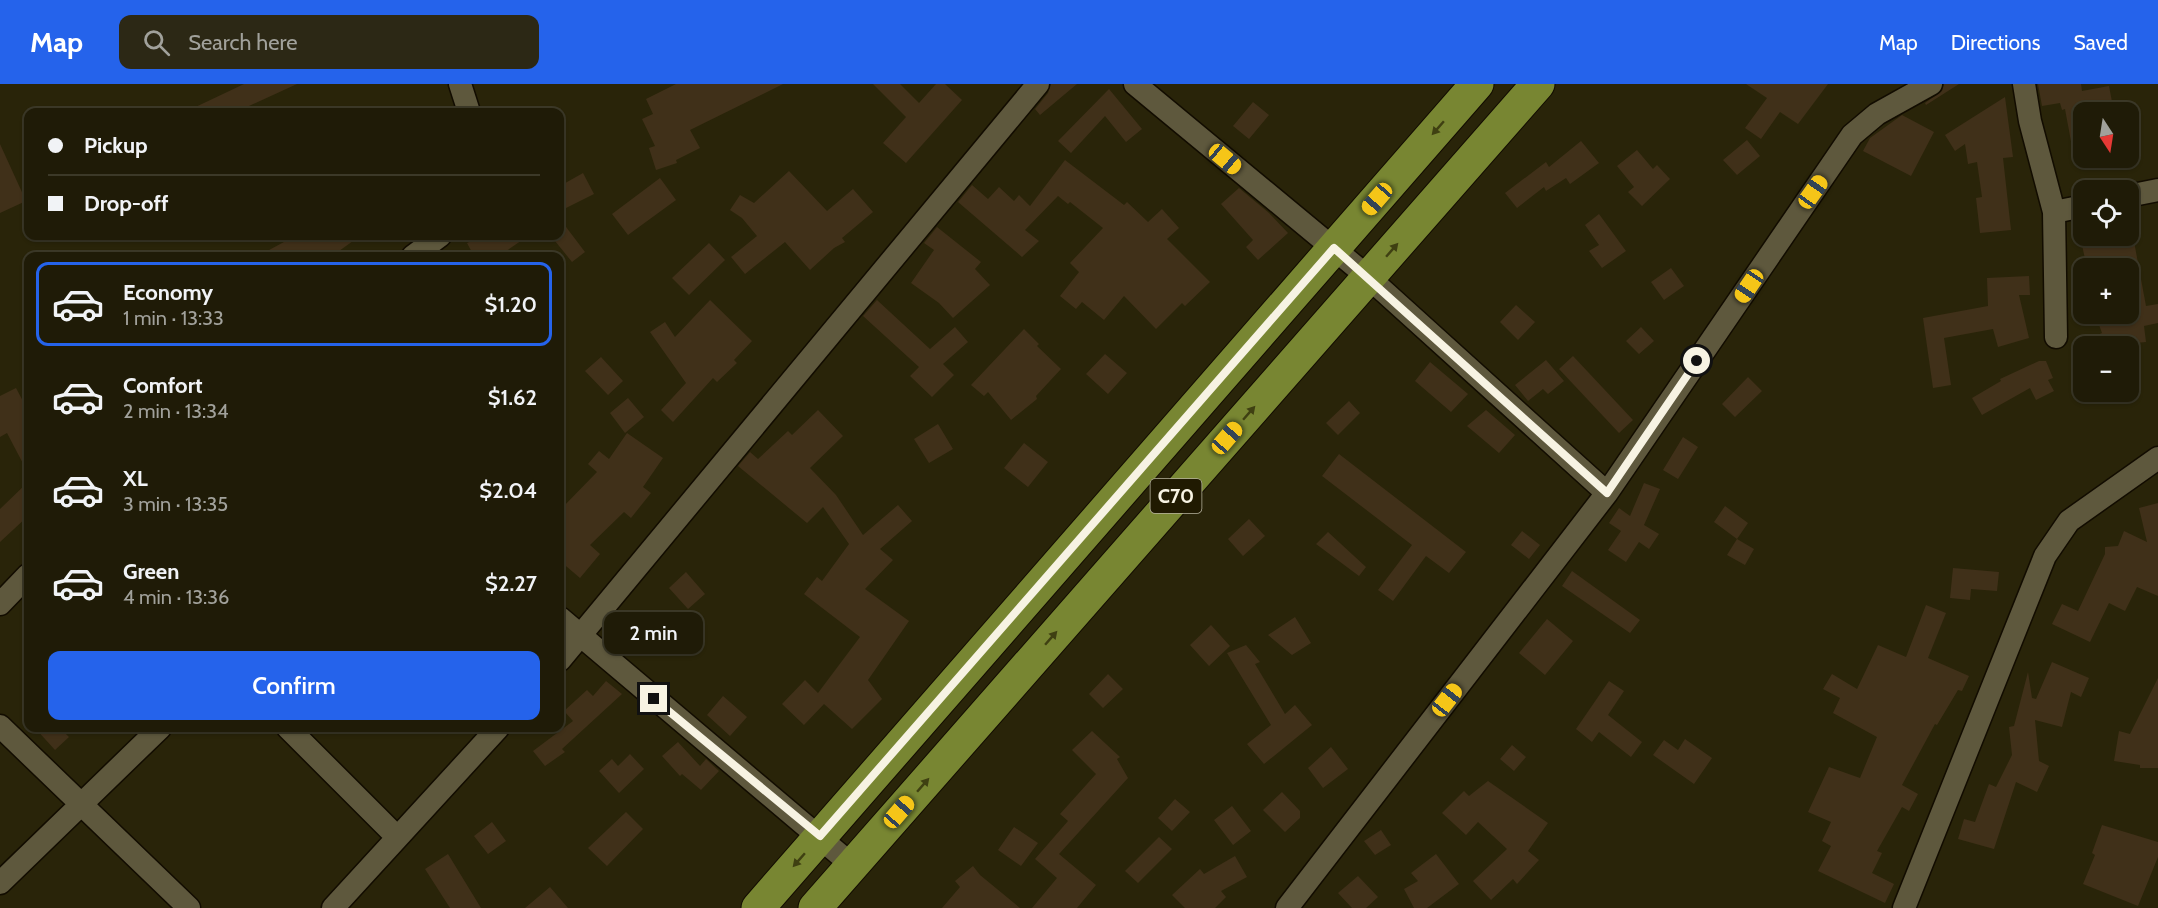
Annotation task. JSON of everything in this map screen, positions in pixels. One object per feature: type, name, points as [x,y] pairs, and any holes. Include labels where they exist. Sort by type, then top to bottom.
[{"type":"highway","name":"C70","points":[[758,908],[1477,84]]},
{"type":"highway","name":"C70","points":[[815,908],[1538,84]]},
{"type":"street","points":[[460,84],[468,108]]},
{"type":"street","points":[[564,655],[1038,84]]},
{"type":"street","points":[[1135,84],[1368,277],[1607,493]]},
{"type":"street","points":[[1287,908],[1607,493],[1851,135],[1877,114],[1930,84]]},
{"type":"street","points":[[2024,84],[2030,121],[2054,212],[2056,337]]},
{"type":"street","points":[[2139,194],[2158,190]]},
{"type":"street","points":[[2054,212],[2073,208]]},
{"type":"street","points":[[418,252],[435,240]]},
{"type":"street","points":[[1904,908],[2045,556],[2069,521],[2158,458]]},
{"type":"street","points":[[0,604],[24,579]]},
{"type":"street","points":[[564,622],[852,865]]},
{"type":"street","points":[[0,726],[189,908]]},
{"type":"street","points":[[0,883],[156,732]]},
{"type":"street","points":[[292,732],[397,837]]},
{"type":"street","points":[[333,908],[494,732]]},
{"type":"building","points":[[244,84],[297,84],[245,108],[193,108]]},
{"type":"building","points":[[676,84],[783,84],[690,130],[700,148],[676,160],[677,163],[656,170],[649,148],[655,146],[642,119],[653,114],[646,99]]},
{"type":"building","points":[[873,84],[900,84],[919,103],[936,84],[945,84],[962,100],[906,163],[883,143],[906,117]]},
{"type":"building","points":[[1051,84],[1077,84],[1040,115],[1035,109],[1048,93]]},
{"type":"building","points":[[1746,84],[1828,84],[1798,124],[1780,112],[1761,139],[1745,128],[1767,98]]},
{"type":"building","points":[[1944,84],[1959,84],[1926,105],[1925,103],[1942,91]]},
{"type":"building","points":[[2038,84],[2081,84],[2082,91],[2109,86],[2112,102],[2073,102],[2073,152],[2065,109],[2062,110],[2060,103],[2042,106]]},
{"type":"building","points":[[1109,89],[1142,129],[1126,142],[1105,116],[1071,153],[1058,141]]},
{"type":"building","points":[[2005,97],[2013,157],[2003,158],[2011,230],[1980,233],[1976,198],[1982,197],[1977,162],[1968,164],[1965,144],[1955,151],[1945,135]]},
{"type":"building","points":[[1253,102],[1269,115],[1249,139],[1233,126]]},
{"type":"building","points":[[1902,115],[1934,132],[1911,176],[1863,151],[1870,138]]},
{"type":"building","points":[[1747,140],[1760,156],[1737,175],[1723,160]]},
{"type":"building","points":[[1581,141],[1599,163],[1570,184],[1566,178],[1546,191],[1544,187],[1517,208],[1505,193],[1546,162],[1549,167]]},
{"type":"building","points":[[0,144],[24,197],[24,202],[0,213]]},
{"type":"building","points":[[1637,150],[1653,169],[1657,165],[1670,179],[1642,206],[1628,192],[1634,187],[1617,166]]},
{"type":"building","points":[[1065,160],[1124,205],[1127,202],[1148,222],[1162,209],[1179,228],[1167,239],[1210,282],[1185,306],[1182,303],[1156,329],[1124,296],[1104,320],[1082,302],[1076,309],[1060,296],[1079,272],[1070,263],[1103,228],[1070,202],[1068,204],[1058,196],[1025,230],[1039,241],[1022,257],[958,202],[972,185],[988,199],[999,187],[1014,201],[1019,195],[1030,206]]},
{"type":"building","points":[[789,171],[827,211],[853,189],[873,212],[842,238],[845,242],[834,248],[810,270],[785,242],[745,274],[731,257],[757,236],[742,218],[730,210],[740,195],[754,203]]},
{"type":"building","points":[[583,173],[594,194],[564,209],[564,184]]},
{"type":"building","points":[[660,178],[676,200],[628,235],[612,214]]},
{"type":"building","points":[[1239,188],[1269,213],[1288,233],[1258,260],[1246,247],[1253,240],[1221,204]]},
{"type":"building","points":[[1599,214],[1626,251],[1602,268],[1589,251],[1599,245],[1585,225]]},
{"type":"building","points":[[564,224],[585,252],[572,262],[554,240],[564,240]]},
{"type":"building","points":[[937,227],[981,262],[975,269],[990,285],[953,318],[939,303],[911,283],[934,250],[924,243]]},
{"type":"building","points":[[288,240],[354,240],[338,252],[265,252]]},
{"type":"building","points":[[473,240],[522,240],[505,252],[472,252],[467,243]]},
{"type":"building","points":[[709,243],[725,260],[689,295],[672,278]]},
{"type":"building","points":[[2082,246],[2135,246],[2137,258],[2085,258]]},
{"type":"building","points":[[1671,268],[1684,286],[1664,300],[1651,282]]},
{"type":"building","points":[[2139,268],[2146,306],[2158,304],[2158,323],[2144,326],[2146,342],[2139,343],[2139,336],[2095,336],[2102,333],[2099,324],[2139,324]]},
{"type":"building","points":[[2029,276],[2030,295],[2019,295],[2029,338],[1998,347],[1993,329],[1944,338],[1951,385],[1933,388],[1923,318],[1988,306],[1987,278]]},
{"type":"building","points":[[710,300],[752,341],[734,360],[737,363],[717,382],[713,378],[673,422],[661,410],[686,383],[650,332],[665,322],[675,337]]},
{"type":"building","points":[[877,300],[930,349],[955,327],[968,342],[943,364],[954,375],[932,397],[910,376],[919,367],[863,316]]},
{"type":"building","points":[[1516,305],[1535,322],[1518,340],[1500,322]]},
{"type":"building","points":[[1641,327],[1654,341],[1639,354],[1626,341]]},
{"type":"building","points":[[1024,329],[1039,344],[1037,346],[1061,369],[1036,396],[1037,399],[1011,420],[988,392],[984,396],[971,385]]},
{"type":"building","points":[[1105,354],[1127,373],[1108,394],[1086,374]]},
{"type":"building","points":[[1573,356],[1633,420],[1619,433],[1559,369]]},
{"type":"building","points":[[601,357],[623,381],[608,395],[585,371]]},
{"type":"building","points":[[1546,360],[1564,381],[1548,394],[1543,389],[1528,401],[1515,385]]},
{"type":"building","points":[[2039,361],[2046,361],[2053,378],[2048,380],[2054,391],[2036,400],[2030,388],[1982,415],[1972,398],[2001,381],[2000,379]]},
{"type":"building","points":[[1430,362],[1468,394],[1451,412],[1415,381]]},
{"type":"building","points":[[1748,377],[1762,391],[1735,417],[1722,404]]},
{"type":"building","points":[[16,388],[24,403],[24,465],[7,433],[0,437],[0,396]]},
{"type":"building","points":[[628,398],[644,417],[625,433],[610,413]]},
{"type":"building","points":[[1349,401],[1360,413],[1338,435],[1326,423]]},
{"type":"building","points":[[818,410],[843,436],[810,468],[836,495],[863,535],[898,505],[912,521],[880,549],[893,560],[865,589],[909,621],[868,680],[882,699],[852,729],[824,704],[804,725],[782,704],[805,680],[818,693],[860,637],[804,594],[817,577],[822,581],[849,544],[823,507],[807,523],[738,466],[750,452],[758,459],[788,431],[792,435]]},
{"type":"building","points":[[1486,410],[1515,435],[1499,453],[1467,426]]},
{"type":"building","points":[[938,424],[953,449],[929,463],[914,439]]},
{"type":"building","points":[[627,433],[663,458],[643,487],[651,493],[631,518],[624,512],[590,545],[600,554],[580,578],[564,564],[564,506],[597,472],[588,464],[599,451],[609,459]]},
{"type":"building","points":[[1683,437],[1698,447],[1678,479],[1663,470]]},
{"type":"building","points":[[1024,443],[1048,462],[1028,487],[1004,468]]},
{"type":"building","points":[[1339,454],[1466,552],[1449,573],[1426,556],[1393,601],[1378,590],[1412,545],[1322,476]]},
{"type":"building","points":[[1644,483],[1660,489],[1644,525],[1659,534],[1649,549],[1639,542],[1626,562],[1608,550],[1621,531],[1609,523],[1619,508],[1630,516]]},
{"type":"building","points":[[24,486],[24,520],[0,542],[0,509]]},
{"type":"building","points":[[2158,503],[2158,596],[2137,587],[2125,611],[2109,603],[2090,642],[2052,624],[2062,604],[2078,611],[2105,554],[2105,547],[2118,546],[2124,531],[2147,542],[2139,508]]},
{"type":"building","points":[[1725,506],[1748,523],[1737,539],[1714,522]]},
{"type":"building","points":[[1249,519],[1265,536],[1243,556],[1228,539]]},
{"type":"building","points":[[1522,531],[1540,545],[1529,559],[1511,545]]},
{"type":"building","points":[[1328,532],[1366,567],[1359,576],[1316,544]]},
{"type":"building","points":[[1737,539],[1754,549],[1745,565],[1727,555]]},
{"type":"building","points":[[1953,568],[1999,572],[1997,591],[1971,589],[1970,600],[1950,598]]},
{"type":"building","points":[[1572,571],[1640,620],[1630,633],[1562,586]]},
{"type":"building","points":[[686,572],[705,594],[688,609],[669,588]]},
{"type":"building","points":[[1926,605],[1946,613],[1928,658],[1969,676],[1962,691],[1958,690],[1937,725],[1935,724],[1902,785],[1918,794],[1909,811],[1902,807],[1877,851],[1882,853],[1872,873],[1894,884],[1885,903],[1818,871],[1831,846],[1822,841],[1831,822],[1808,812],[1829,767],[1860,778],[1877,737],[1833,713],[1840,698],[1823,689],[1832,674],[1857,689],[1878,645],[1906,657]]},
{"type":"building","points":[[1295,617],[1311,643],[1292,655],[1268,635]]},
{"type":"building","points":[[1547,619],[1573,641],[1545,675],[1519,653]]},
{"type":"building","points":[[1211,625],[1230,646],[1209,666],[1190,645]]},
{"type":"building","points":[[1246,645],[1260,662],[1255,664],[1285,714],[1295,705],[1312,725],[1264,764],[1247,744],[1271,725],[1227,653]]},
{"type":"building","points":[[2052,662],[2089,678],[2081,697],[2071,692],[2062,727],[2035,720],[2039,761],[2049,766],[2037,792],[2016,782],[1994,849],[1958,839],[1964,819],[1975,822],[1989,784],[1996,787],[2012,755],[2009,727],[2014,726],[2028,672],[2032,698],[2036,699]]},
{"type":"building","points":[[1108,674],[1123,689],[1103,708],[1089,694]]},
{"type":"building","points":[[2158,678],[2158,768],[2140,768],[2140,765],[2114,761],[2119,731],[2130,734]]},
{"type":"building","points":[[606,681],[622,694],[562,749],[565,752],[545,766],[533,751],[558,732],[564,732],[564,728],[573,721],[564,711],[587,690],[593,696]]},
{"type":"building","points":[[1609,681],[1624,691],[1608,715],[1642,742],[1631,757],[1599,732],[1592,742],[1576,729]]},
{"type":"building","points":[[723,696],[747,717],[730,736],[707,715]]},
{"type":"building","points":[[1092,731],[1120,757],[1117,759],[1128,778],[1059,854],[1096,885],[1077,908],[1032,908],[1057,878],[1035,859],[1068,821],[1060,814],[1096,774],[1072,750]]},
{"type":"building","points":[[39,732],[64,732],[69,737],[55,750]]},
{"type":"building","points":[[1685,739],[1712,758],[1694,784],[1653,755],[1664,740],[1678,750]]},
{"type":"building","points":[[678,742],[700,766],[706,759],[719,771],[701,790],[682,774],[680,776],[662,756]]},
{"type":"building","points":[[1512,745],[1526,757],[1514,771],[1500,759]]},
{"type":"building","points":[[1331,747],[1348,769],[1323,788],[1308,768]]},
{"type":"building","points":[[630,754],[644,769],[619,793],[599,771],[612,759],[618,766]]},
{"type":"building","points":[[1488,781],[1548,823],[1528,851],[1539,860],[1517,884],[1513,879],[1491,900],[1473,881],[1507,849],[1478,822],[1466,835],[1442,813],[1464,791],[1469,796]]},
{"type":"building","points":[[1282,792],[1300,811],[1300,818],[1285,832],[1263,810]]},
{"type":"building","points":[[1175,799],[1190,812],[1172,831],[1158,818]]},
{"type":"building","points":[[1232,806],[1251,831],[1233,845],[1214,820]]},
{"type":"building","points":[[626,812],[643,829],[607,866],[588,848]]},
{"type":"building","points":[[492,822],[506,841],[488,854],[474,836]]},
{"type":"building","points":[[2102,825],[2158,842],[2158,857],[2138,906],[2083,884],[2095,855],[2092,853]]},
{"type":"building","points":[[1014,827],[1038,843],[1021,866],[998,850]]},
{"type":"building","points":[[1381,830],[1391,845],[1375,855],[1364,841]]},
{"type":"building","points":[[1159,837],[1172,849],[1138,883],[1125,871]]},
{"type":"building","points":[[448,854],[481,908],[450,908],[425,869]]},
{"type":"building","points":[[1436,854],[1459,884],[1427,908],[1414,908],[1404,889],[1418,881],[1411,873]]},
{"type":"building","points":[[1235,856],[1247,877],[1221,891],[1226,897],[1215,908],[1185,908],[1172,895],[1200,869],[1204,874]]},
{"type":"building","points":[[973,866],[980,875],[1020,908],[942,908],[960,887],[955,881]]},
{"type":"building","points":[[1358,876],[1378,897],[1366,908],[1352,908],[1338,893]]},
{"type":"building","points":[[550,887],[568,908],[525,908]]},
{"type":"route","points":[[654,699],[820,836],[1334,248],[1607,493],[1697,361]]}]
